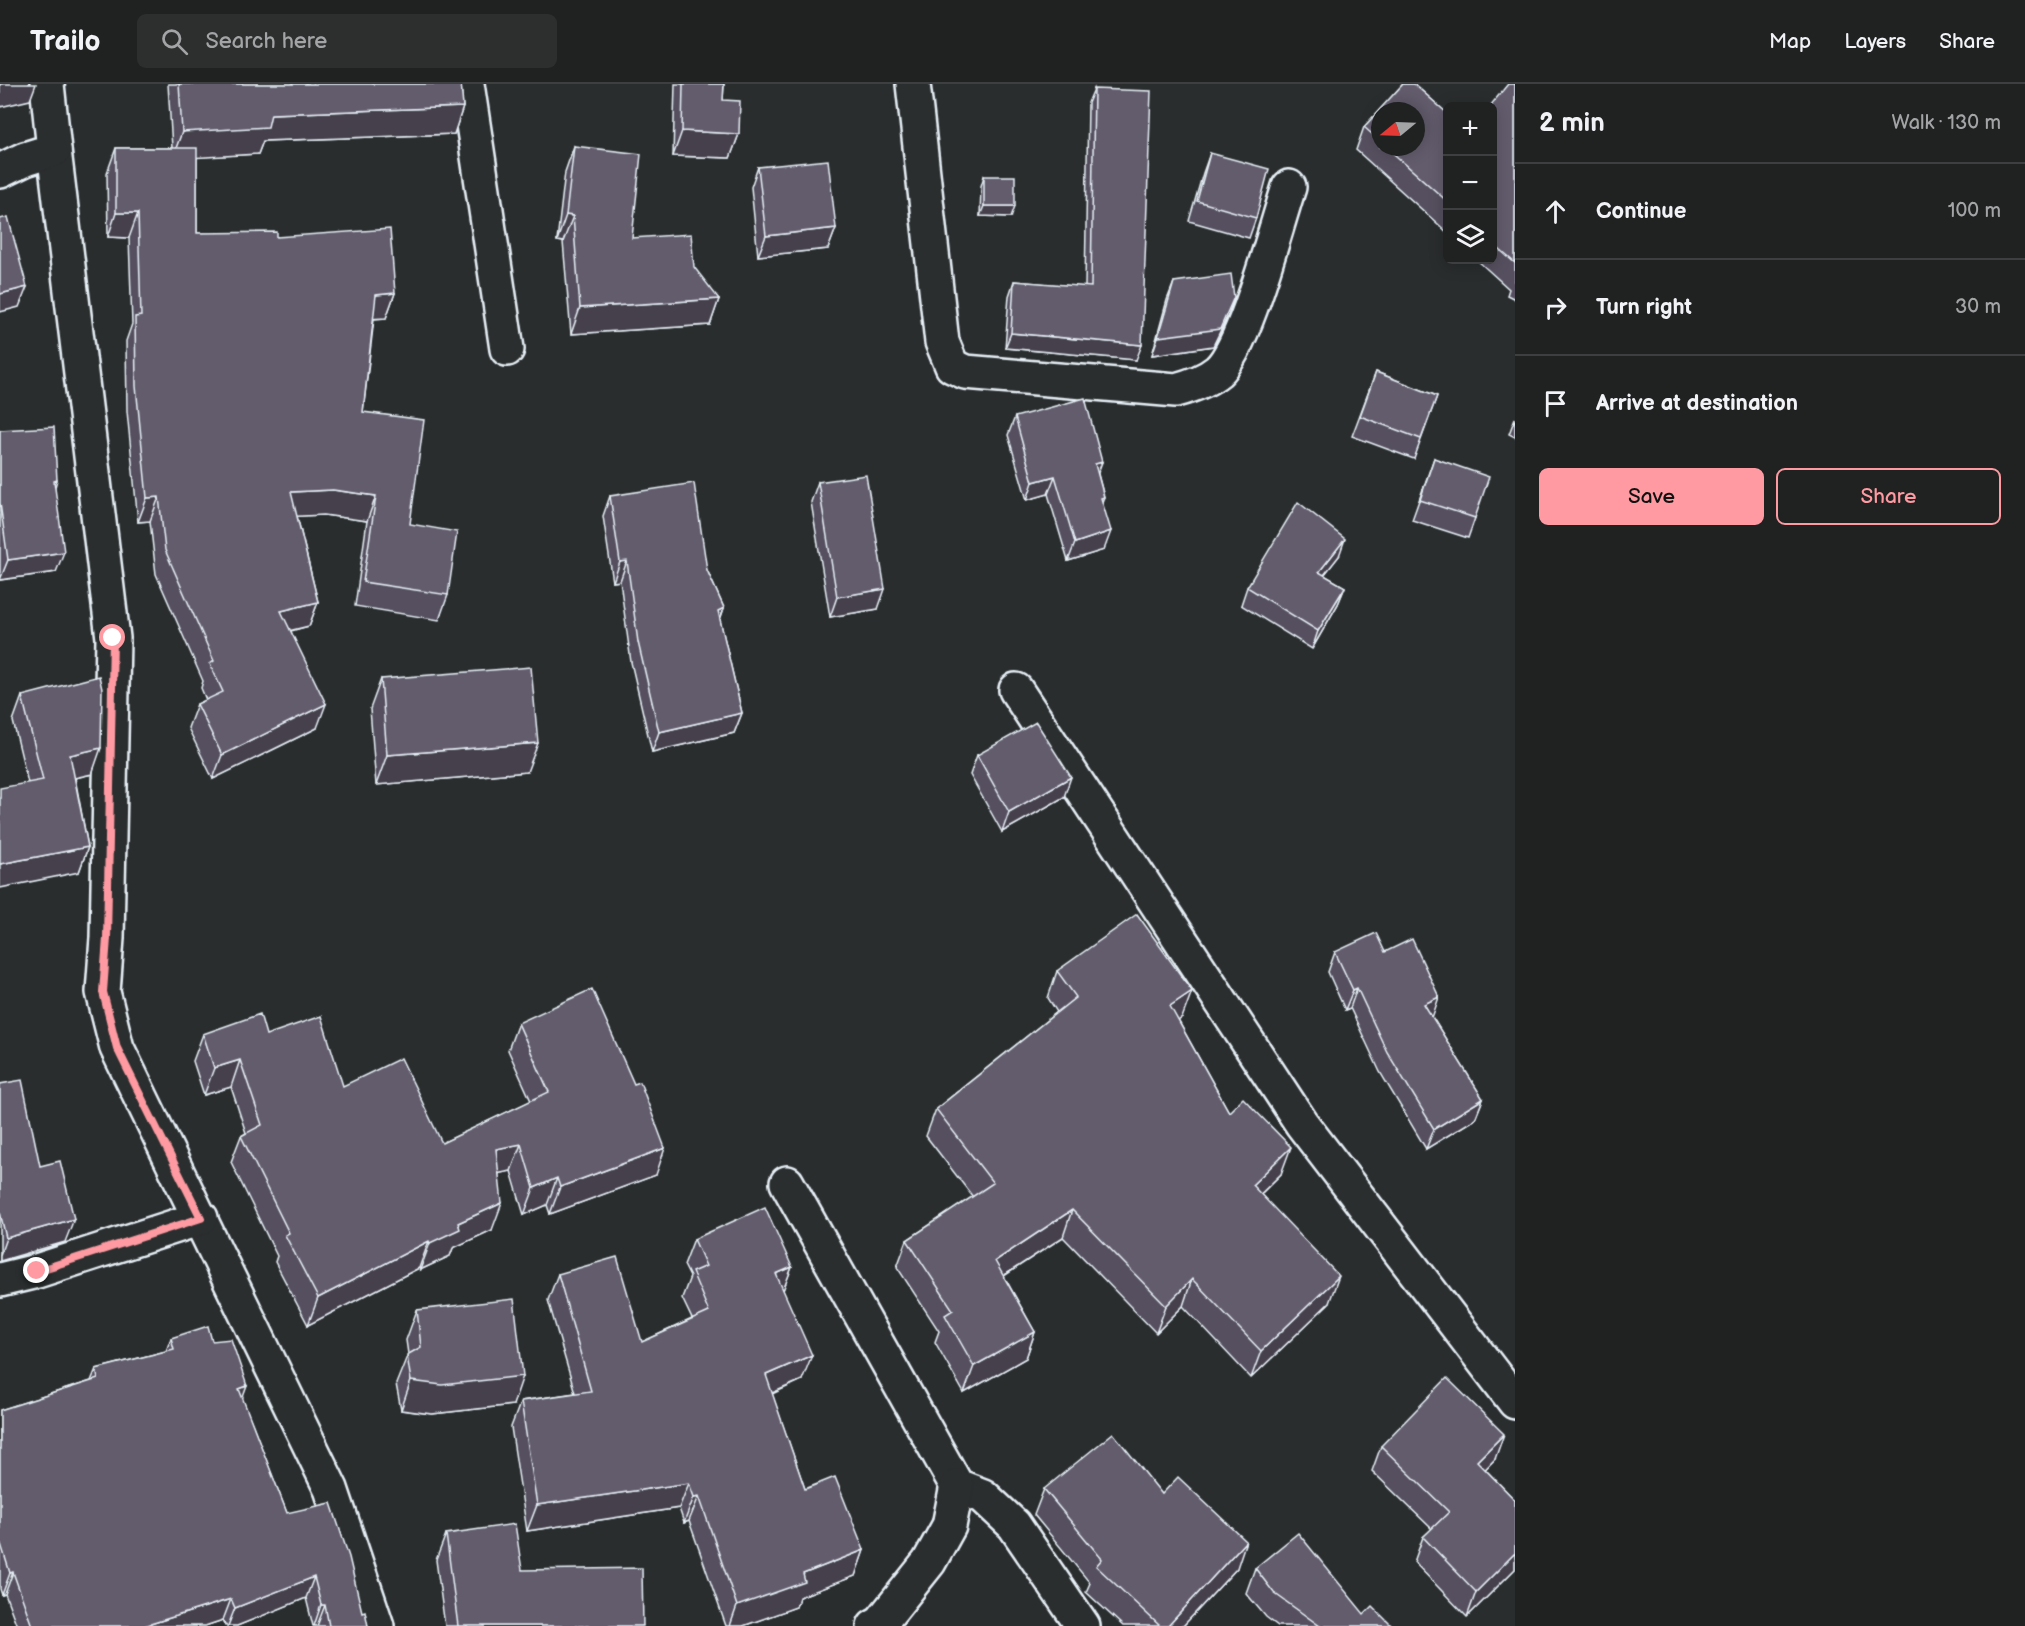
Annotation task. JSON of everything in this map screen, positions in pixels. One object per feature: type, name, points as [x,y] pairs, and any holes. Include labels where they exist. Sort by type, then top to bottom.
[{"type":"street","points":[[47,84],[113,638],[107,938],[103,992],[117,1048],[331,1489],[377,1626]]},
{"type":"street","points":[[467,84],[507,349]]},
{"type":"street","points":[[913,84],[942,342],[952,366],[965,372],[1176,390],[1194,386],[1219,370],[1238,345],[1289,187]]},
{"type":"street","points":[[0,171],[25,159],[54,150]]},
{"type":"street","points":[[1016,690],[1302,1124],[1515,1402]]},
{"type":"street","points":[[787,1183],[957,1486],[983,1496],[1014,1525],[1083,1626]]},
{"type":"street","points":[[0,1280],[37,1271],[201,1218]]},
{"type":"street","points":[[874,1626],[882,1622],[929,1562],[949,1526],[957,1486]]},
{"type":"building","points":[[179,84],[461,84],[463,107],[271,114],[268,127],[182,132]]},
{"type":"building","points":[[683,84],[724,84],[723,100],[740,101],[739,134],[682,131]]},
{"type":"building","points":[[1403,84],[1414,84],[1443,110],[1443,198],[1396,156],[1425,156],[1425,102],[1387,102]]},
{"type":"building","points":[[1508,84],[1515,84],[1515,263],[1497,247],[1497,102],[1493,102]]},
{"type":"building","points":[[1094,89],[1151,91],[1142,345],[1011,333],[1014,281],[1091,287]]},
{"type":"building","points":[[1371,119],[1371,133],[1364,127]]},
{"type":"building","points":[[574,146],[641,154],[632,238],[691,234],[694,267],[719,299],[580,308],[573,216],[566,215]]},
{"type":"building","points":[[116,148],[197,148],[197,233],[277,232],[277,237],[390,229],[395,293],[376,295],[363,412],[424,420],[410,524],[457,532],[448,595],[363,582],[376,496],[333,490],[291,492],[318,602],[281,611],[326,704],[222,755],[197,704],[223,692],[210,664],[214,661],[165,550],[159,497],[147,498],[136,386],[135,317],[141,316],[138,213],[116,213]]},
{"type":"building","points":[[1210,153],[1269,169],[1256,218],[1197,201]]},
{"type":"building","points":[[828,160],[836,228],[766,236],[758,167]]},
{"type":"building","points":[[984,176],[1015,176],[1015,206],[984,206]]},
{"type":"building","points":[[8,217],[27,287],[0,294],[0,219]]},
{"type":"building","points":[[1231,274],[1234,297],[1220,329],[1158,337],[1174,282]]},
{"type":"building","points":[[1376,372],[1437,396],[1421,439],[1360,416]]},
{"type":"building","points":[[1085,398],[1102,462],[1095,464],[1104,497],[1101,498],[1111,531],[1075,543],[1055,476],[1033,482],[1015,417]]},
{"type":"building","points":[[54,427],[57,480],[54,481],[64,552],[8,560],[0,503],[0,430]]},
{"type":"building","points":[[1434,458],[1489,477],[1475,518],[1420,500]]},
{"type":"building","points":[[866,475],[885,589],[837,597],[818,482]]},
{"type":"building","points":[[694,483],[707,570],[724,608],[718,611],[742,713],[659,732],[638,642],[627,561],[620,562],[610,496]]},
{"type":"building","points":[[1298,502],[1345,539],[1319,572],[1345,587],[1318,631],[1247,587]]},
{"type":"building","points":[[531,667],[538,743],[387,755],[381,679]]},
{"type":"building","points":[[99,676],[102,689],[101,748],[70,755],[88,847],[0,864],[0,788],[43,780],[22,696]]},
{"type":"building","points":[[1036,722],[1071,777],[1009,812],[977,755]]},
{"type":"building","points":[[1137,914],[1192,991],[1170,1006],[1229,1112],[1243,1098],[1291,1147],[1252,1185],[1339,1276],[1261,1351],[1192,1279],[1166,1306],[1072,1210],[995,1261],[1035,1332],[974,1366],[945,1315],[953,1310],[907,1240],[993,1183],[936,1109],[1076,997],[1057,971]]},
{"type":"building","points":[[1376,933],[1385,952],[1412,939],[1439,997],[1424,1004],[1483,1099],[1434,1129],[1387,1052],[1357,988],[1353,990],[1335,952]]},
{"type":"building","points":[[592,989],[634,1084],[640,1082],[665,1148],[560,1187],[557,1178],[534,1188],[521,1144],[496,1149],[502,1203],[458,1223],[460,1229],[430,1243],[429,1241],[318,1298],[285,1235],[289,1233],[241,1136],[262,1125],[240,1060],[214,1068],[203,1034],[260,1014],[266,1035],[321,1016],[343,1086],[401,1058],[442,1143],[549,1092],[518,1023]]},
{"type":"building","points":[[22,1080],[40,1166],[60,1161],[74,1219],[6,1238],[0,1212],[0,1084]]},
{"type":"building","points":[[765,1207],[792,1267],[776,1274],[812,1355],[766,1375],[805,1489],[835,1477],[864,1550],[803,1574],[805,1582],[737,1606],[699,1496],[694,1497],[689,1483],[537,1505],[521,1401],[591,1391],[558,1274],[617,1257],[642,1342],[709,1312],[692,1272],[706,1266],[694,1239]]},
{"type":"building","points":[[514,1299],[523,1376],[442,1385],[411,1381],[407,1355],[421,1347],[417,1310]]},
{"type":"building","points":[[208,1326],[212,1341],[231,1339],[247,1386],[239,1389],[287,1513],[331,1503],[368,1626],[329,1626],[325,1605],[321,1605],[314,1577],[235,1608],[231,1599],[144,1626],[32,1626],[13,1572],[10,1573],[0,1541],[0,1410],[98,1379],[96,1369],[174,1349],[171,1338]]},
{"type":"building","points":[[1447,1378],[1504,1434],[1477,1461],[1515,1500],[1515,1553],[1476,1592],[1423,1537],[1449,1512],[1381,1446]]},
{"type":"building","points":[[1113,1433],[1162,1494],[1178,1477],[1246,1541],[1168,1626],[1160,1626],[1096,1566],[1102,1559],[1044,1489]]},
{"type":"building","points":[[515,1524],[522,1570],[642,1568],[643,1626],[458,1626],[446,1534]]},
{"type":"building","points":[[1298,1533],[1364,1614],[1372,1606],[1392,1626],[1320,1626],[1274,1593],[1255,1568]]},
{"type":"route","points":[[37,1271],[201,1218],[117,1048],[103,992],[107,938],[113,638]]}]
